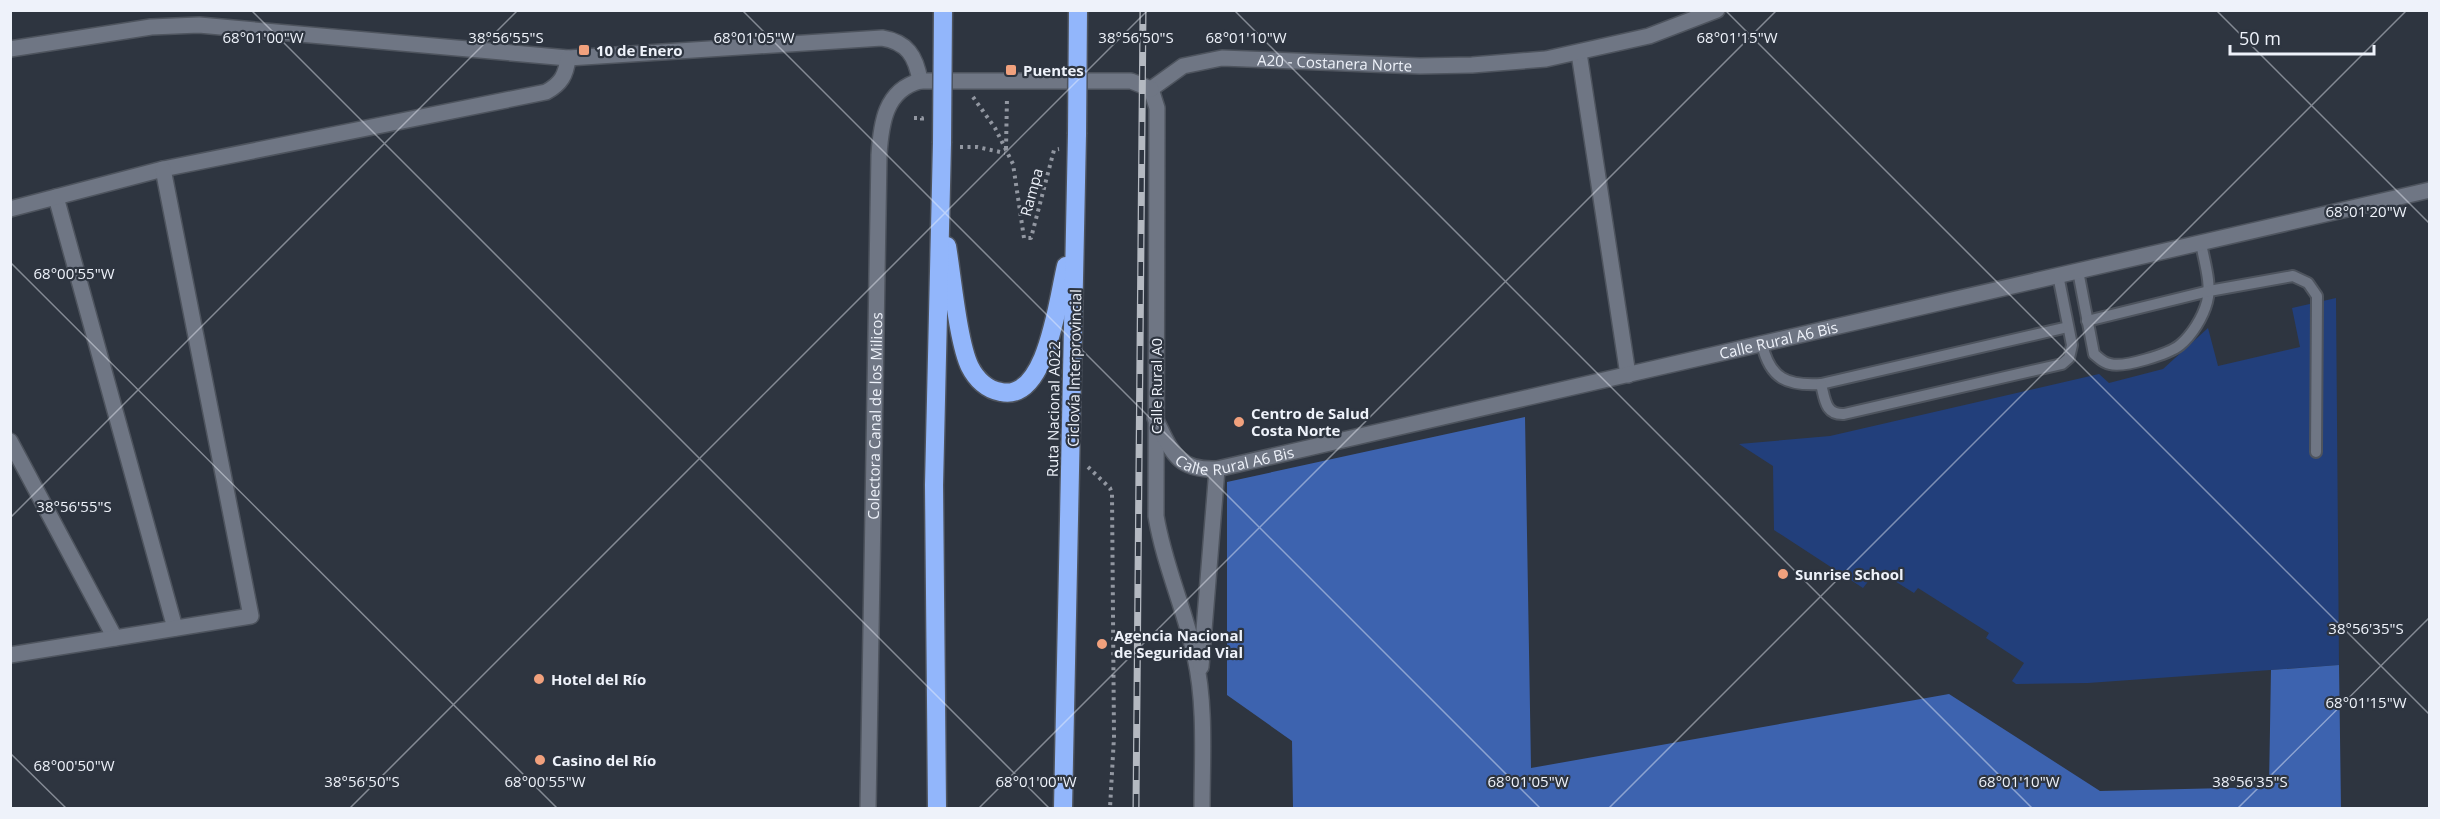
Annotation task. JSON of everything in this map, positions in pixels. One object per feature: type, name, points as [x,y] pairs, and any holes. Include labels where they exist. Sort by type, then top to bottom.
[{"type":"highway","points":[[937,808],[934,485],[943,10]]},
{"type":"highway","name":"Ruta Nacional A022","points":[[1063,808],[1074,232],[1069,138],[1078,10]]},
{"type":"highway","points":[[940,202],[965,355],[975,375],[992,390],[1002,393],[1021,390],[1036,375],[1041,365],[1074,232]]},
{"type":"street","name":"A20 - Costanera Norte","points":[[1151,89],[1183,66],[1222,58],[1472,65],[1546,59],[1649,36],[1717,10]]},
{"type":"street","points":[[10,49],[151,27],[199,25],[568,58],[882,38],[900,42],[912,54],[920,81],[1131,81],[1151,89]]},
{"type":"street","points":[[1579,52],[1628,375]]},
{"type":"street","points":[[10,209],[163,169],[546,92],[563,78],[568,58]]},
{"type":"street","name":"Colectora Canal de los Milicos","points":[[868,808],[880,135],[884,117],[894,97],[907,84],[920,81]]},
{"type":"street","name":"Calle Rural A0","points":[[1151,89],[1157,108],[1155,493],[1160,540],[1195,656],[1199,679],[1202,808]]},
{"type":"street","points":[[10,655],[251,616],[163,169]]},
{"type":"street","name":"Calle Rural A6 Bis","points":[[1155,418],[1170,448],[1186,466],[1198,470],[1216,469],[2430,190]]},
{"type":"street","points":[[56,197],[175,628]]},
{"type":"street","points":[[10,441],[115,638]]},
{"type":"street","name":"Calle Rural A0","points":[[1199,679],[1204,647],[1216,469]]},
{"type":"lane","points":[[2078,271],[2094,354],[2109,364],[2120,365],[2178,347],[2203,314],[2209,291],[2201,243]]},
{"type":"lane","points":[[1821,384],[1828,409],[1834,413],[1844,414],[2062,364],[2072,352],[2058,275]]},
{"type":"lane","points":[[2087,321],[2209,291],[2293,276],[2308,283],[2317,296],[2316,452]]},
{"type":"lane","points":[[1762,344],[1771,370],[1779,376],[1804,385],[1821,384],[2068,327]]},
{"type":"path","points":[[963,81],[995,128],[1006,153]]},
{"type":"path","points":[[1006,153],[1008,81]]},
{"type":"path","name":"Rampa","points":[[1006,153],[1015,170],[1024,238],[1031,238],[1054,150],[1060,149],[1069,138]]},
{"type":"path","points":[[977,147],[1006,153]]},
{"type":"path","name":"Ciclovía Interprovincial","points":[[1084,459],[1112,494],[1114,737],[1110,808]]},
{"type":"shaded area","points":[[2336,298],[2339,665],[2088,683],[2016,684],[2012,681],[2024,663],[1986,638],[1989,633],[1918,588],[1914,593],[1877,570],[1863,588],[1774,530],[1773,466],[1739,444],[1830,436],[2099,374],[2109,383],[2163,369],[2208,328],[2218,366],[2300,347],[2292,308]]},
{"type":"shaded area","points":[[1525,417],[1531,768],[1949,694],[2100,791],[2269,787],[2271,670],[2339,665],[2341,808],[1293,808],[1292,741],[1227,695],[1227,482]]},
{"type":"railway","points":[[1136,808],[1143,10]]},
{"type":"place","name":"10 de Enero","points":[[584,50]]},
{"type":"place","name":"Puentes","points":[[1011,70]]},
{"type":"place","name":"Centro de Salud Costa Norte","points":[[1239,422]]},
{"type":"place","name":"Sunrise School","points":[[1783,574]]},
{"type":"place","name":"Agencia Nacional de Seguridad Vial","points":[[1102,644]]},
{"type":"place","name":"Hotel del Río","points":[[539,679]]},
{"type":"place","name":"Casino del Río","points":[[540,760]]}]
